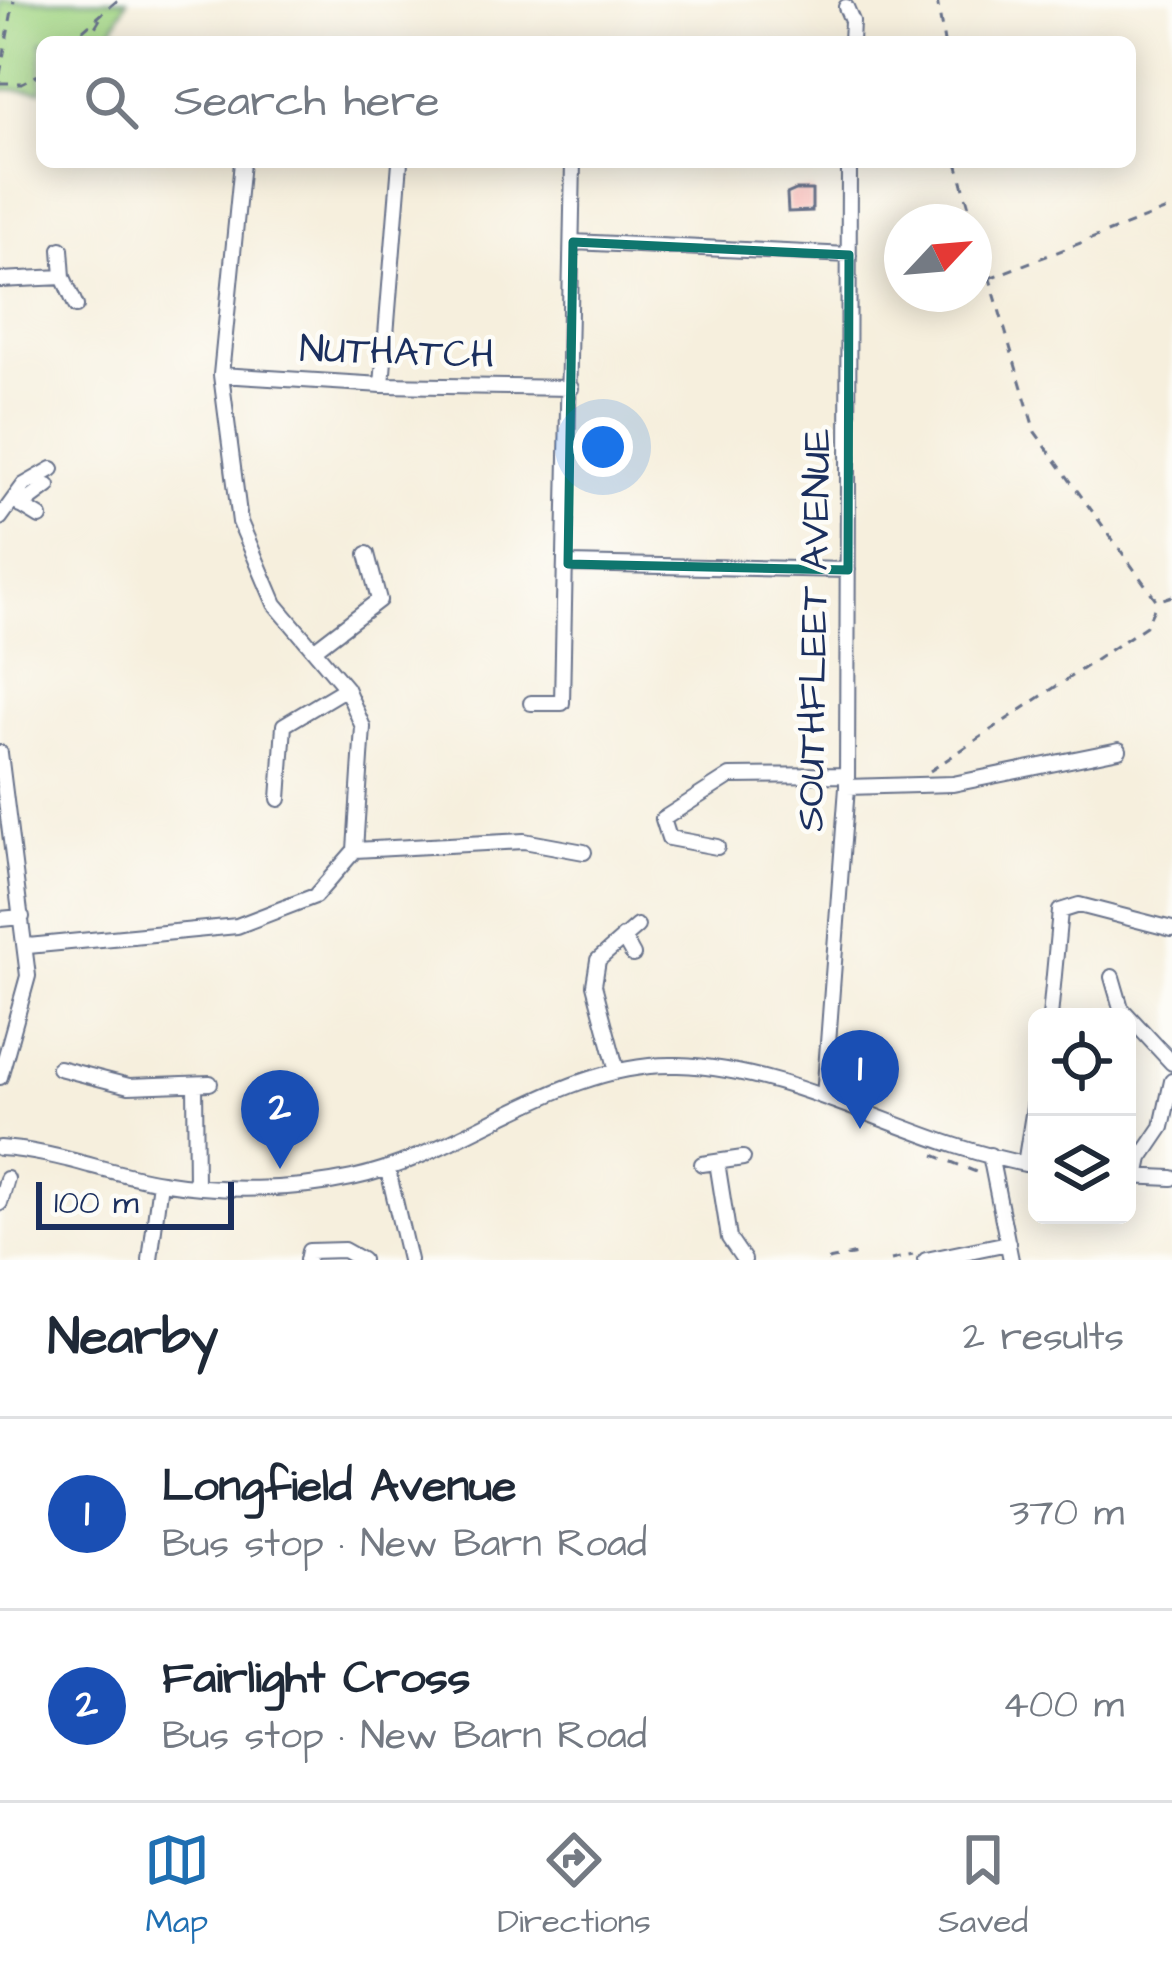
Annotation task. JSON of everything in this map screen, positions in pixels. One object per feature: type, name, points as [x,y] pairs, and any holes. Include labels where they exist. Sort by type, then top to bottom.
[{"type":"street","points":[[846,8],[851,36]]},
{"type":"street","points":[[28,946],[237,926],[315,896],[355,850],[363,728],[346,688],[274,604],[240,522],[221,375],[241,168]]},
{"type":"street","points":[[382,385],[400,168]]},
{"type":"street","points":[[531,703],[562,704],[573,168]]},
{"type":"street","name":"SOUTHFLEET AVENUE","points":[[824,1097],[847,781],[849,168]]},
{"type":"street","points":[[573,242],[849,255]]},
{"type":"street","points":[[61,249],[63,277],[76,306]]},
{"type":"street","points":[[0,280],[63,277]]},
{"type":"street","name":"NUTHATCH","points":[[221,375],[382,385],[571,388]]},
{"type":"street","points":[[17,503],[34,477],[52,469]]},
{"type":"street","points":[[0,518],[48,486]]},
{"type":"street","points":[[17,503],[40,517]]},
{"type":"street","points":[[315,649],[379,600],[367,554]]},
{"type":"street","points":[[568,564],[848,570]]},
{"type":"street","points":[[279,799],[284,725],[346,688]]},
{"type":"street","points":[[718,847],[669,838],[663,819],[730,776],[953,784],[1119,750]]},
{"type":"street","points":[[0,753],[3,817],[28,946],[28,976],[3,1049],[0,1077]]},
{"type":"street","points":[[355,850],[524,841],[584,852]]},
{"type":"street","points":[[1051,1008],[1060,911],[1079,905],[1172,929]]},
{"type":"street","points":[[0,920],[22,917]]},
{"type":"street","points":[[617,1071],[594,985],[598,960],[637,926]]},
{"type":"street","points":[[623,937],[633,955]]},
{"type":"street","points":[[1112,977],[1121,1008],[1172,1063]]},
{"type":"street","points":[[0,1148],[31,1150],[160,1182],[247,1189],[388,1170],[617,1071],[674,1064],[754,1073],[1028,1164]]},
{"type":"street","points":[[58,1068],[129,1086],[195,1084],[196,1186]]},
{"type":"street","points":[[1136,1169],[1162,1127],[1172,1081]]},
{"type":"street","points":[[990,1154],[1011,1260]]},
{"type":"street","points":[[742,1158],[710,1163],[729,1238],[744,1260]]},
{"type":"street","points":[[388,1170],[409,1260]]},
{"type":"street","points":[[1136,1176],[1172,1178]]},
{"type":"street","points":[[0,1203],[7,1179]]},
{"type":"street","points":[[150,1260],[160,1182]]},
{"type":"street","points":[[924,1257],[1008,1243]]},
{"type":"street","points":[[307,1260],[309,1251],[344,1250],[362,1260]]},
{"type":"path","points":[[0,74],[14,0]]},
{"type":"path","points":[[76,36],[118,0]]},
{"type":"path","points":[[937,0],[943,36]]},
{"type":"path","points":[[90,36],[108,8]]},
{"type":"path","points":[[0,82],[22,83],[36,77]]},
{"type":"path","points":[[959,168],[969,204]]},
{"type":"path","points":[[992,276],[1172,208]]},
{"type":"path","points":[[992,291],[1036,432],[1157,601]]},
{"type":"path","points":[[909,785],[1146,626],[1157,601],[1172,596]]},
{"type":"path","points":[[934,1154],[987,1178]]},
{"type":"path","points":[[828,1260],[856,1254]]},
{"type":"path","points":[[891,1260],[924,1257]]},
{"type":"highlighted area","points":[[573,242],[849,255],[848,570],[568,564]]},
{"type":"green space","points":[[0,0],[127,0],[109,36],[36,36],[36,91],[0,89]]},
{"type":"building","points":[[812,190],[812,211],[788,212],[787,194]]},
{"type":"place","name":"Longfield Avenue","points":[[860,1129]]},
{"type":"place","name":"Fairlight Cross","points":[[280,1169]]}]
